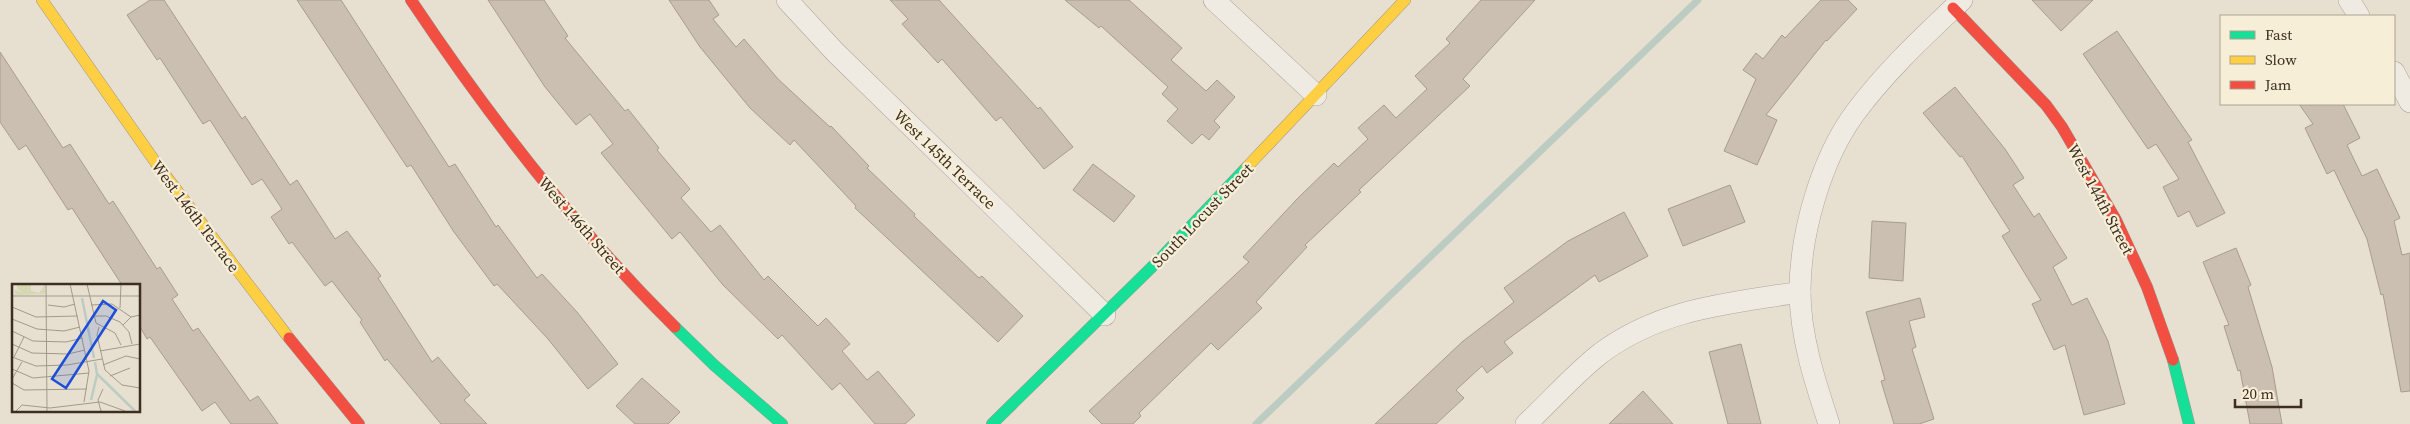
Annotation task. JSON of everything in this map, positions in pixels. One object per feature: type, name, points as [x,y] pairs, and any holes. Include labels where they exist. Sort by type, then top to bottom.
[{"type":"street","name":"West 146th Terrace","points":[[42,0],[185,203],[295,348],[359,424]]},
{"type":"street","name":"West 146th Street","points":[[410,0],[503,132],[568,212],[632,282],[706,356],[782,424]]},
{"type":"street","name":"West 145th Terrace","points":[[787,0],[835,52],[1105,315]]},
{"type":"street","points":[[1214,0],[1316,95]]},
{"type":"street","name":"South Locust Street","points":[[992,424],[1105,315],[1405,0]]},
{"type":"street","points":[[2349,0],[2359,15]]},
{"type":"street","points":[[1829,424],[1811,365],[1800,292],[1804,249],[1813,206],[1831,155],[1854,114],[1888,72],[1957,4]]},
{"type":"street","name":"West 144th Street","points":[[1957,4],[2046,105],[2062,127],[2116,220],[2151,296],[2173,360],[2189,424]]},
{"type":"street","points":[[2395,74],[2410,102]]},
{"type":"street","points":[[1526,424],[1601,354],[1633,332],[1669,316],[1690,310],[1800,292]]},
{"type":"building","points":[[150,0],[164,0],[242,119],[245,116],[290,185],[297,180],[335,239],[347,231],[381,276],[378,278],[432,362],[438,357],[470,395],[464,400],[487,424],[441,424],[387,359],[385,361],[360,322],[362,320],[332,281],[325,286],[292,242],[289,244],[271,217],[282,209],[262,179],[252,185],[210,120],[203,124],[160,58],[157,60],[127,15]]},
{"type":"building","points":[[297,0],[341,0],[449,167],[455,164],[496,227],[498,225],[537,278],[542,274],[577,312],[618,364],[588,389],[548,339],[497,284],[494,286],[454,232],[411,165],[407,167]]},
{"type":"building","points":[[488,0],[544,0],[568,36],[565,38],[625,111],[628,109],[659,148],[657,150],[690,189],[681,198],[711,232],[720,225],[764,280],[768,276],[818,326],[826,318],[850,344],[842,351],[867,380],[878,371],[915,415],[905,424],[875,424],[840,383],[832,390],[782,335],[778,339],[723,285],[680,232],[672,239],[601,153],[613,144],[590,114],[576,125],[545,87]]},
{"type":"building","points":[[669,0],[709,0],[719,15],[713,19],[736,47],[744,39],[778,79],[831,126],[869,166],[867,168],[915,214],[914,216],[979,278],[982,276],[1023,316],[998,342],[855,208],[856,206],[794,140],[790,145],[750,108],[700,47]]},
{"type":"building","points":[[890,0],[939,0],[1038,109],[1040,107],[1073,147],[1044,169],[1001,117],[996,121],[942,59],[938,63],[902,24],[908,19]]},
{"type":"building","points":[[1065,0],[1129,0],[1182,48],[1171,60],[1206,91],[1217,80],[1235,97],[1214,121],[1220,127],[1209,140],[1202,134],[1192,144],[1167,121],[1178,109],[1162,94],[1168,87],[1101,26],[1099,28]]},
{"type":"building","points":[[1481,0],[1535,0],[1463,79],[1470,86],[1359,190],[1361,192],[1305,245],[1307,247],[1256,302],[1262,308],[1218,350],[1211,343],[1139,413],[1141,416],[1133,424],[1102,424],[1089,411],[1249,262],[1243,257],[1297,199],[1334,163],[1338,167],[1368,139],[1358,128],[1384,105],[1396,118],[1427,89],[1415,76],[1450,43],[1446,39]]},
{"type":"building","points":[[1821,0],[1848,0],[1857,9],[1826,40],[1766,115],[1777,120],[1757,165],[1724,151],[1756,79],[1743,70],[1756,53],[1763,59],[1782,35],[1785,38]]},
{"type":"building","points":[[2032,0],[2093,0],[2061,31]]},
{"type":"building","points":[[2117,31],[2192,140],[2188,142],[2225,213],[2197,227],[2189,211],[2178,217],[2163,187],[2179,179],[2156,144],[2148,149],[2083,54]]},
{"type":"building","points":[[0,52],[63,148],[70,144],[109,204],[113,201],[157,269],[160,267],[178,295],[172,299],[193,331],[198,328],[250,401],[258,396],[278,424],[231,424],[215,402],[202,411],[150,337],[147,339],[140,327],[140,284],[121,284],[72,208],[68,210],[26,145],[19,150],[0,122]]},
{"type":"building","points":[[1955,87],[2005,149],[2024,178],[2013,185],[2034,217],[2039,213],[2067,258],[2053,267],[2072,305],[2087,298],[2108,341],[2125,404],[2084,415],[2065,345],[2054,350],[2032,304],[2041,300],[2002,236],[2010,231],[1962,156],[1960,157],[1923,113]]},
{"type":"building","points":[[2300,105],[2344,105],[2360,138],[2347,145],[2362,176],[2377,169],[2400,218],[2394,221],[2402,255],[2410,253],[2410,391],[2401,392],[2383,294],[2381,295],[2367,239],[2334,170],[2327,174],[2305,128],[2313,124]]},
{"type":"building","points":[[1093,164],[1135,196],[1114,222],[1073,190]]},
{"type":"building","points":[[1730,185],[1745,222],[1683,246],[1668,209]]},
{"type":"building","points":[[1624,212],[1648,256],[1599,282],[1595,275],[1504,342],[1513,353],[1487,373],[1482,366],[1456,390],[1464,398],[1436,424],[1375,424],[1462,342],[1514,302],[1504,288],[1568,241]]},
{"type":"building","points":[[1872,221],[1906,223],[1903,281],[1869,278]]},
{"type":"building","points":[[2236,248],[2251,285],[2248,287],[2272,367],[2282,424],[2250,424],[2240,370],[2238,371],[2224,326],[2229,325],[2203,262]]},
{"type":"building","points":[[1920,298],[1925,317],[1909,321],[1916,347],[1912,349],[1934,419],[1919,424],[1894,424],[1881,381],[1885,380],[1866,312]]},
{"type":"building","points":[[1741,344],[1761,424],[1728,424],[1709,352]]},
{"type":"building","points":[[642,378],[680,412],[668,424],[635,424],[616,406]]},
{"type":"building","points":[[1643,391],[1673,424],[1609,424]]},
{"type":"waterway","points":[[1256,424],[1698,0]]},
{"type":"traffic: fast","points":[[992,424],[1157,262],[1247,167]]},
{"type":"traffic: fast","points":[[675,327],[714,365],[782,424]]},
{"type":"traffic: fast","points":[[2173,360],[2189,424]]},
{"type":"traffic: slow","points":[[42,0],[156,163],[289,338]]},
{"type":"traffic: slow","points":[[1247,167],[1405,0]]},
{"type":"traffic: jam","points":[[411,0],[502,129],[568,211],[675,327]]},
{"type":"traffic: jam","points":[[1953,8],[2046,105],[2062,127],[2116,220],[2147,287],[2173,360]]},
{"type":"traffic: jam","points":[[289,338],[359,424]]}]
